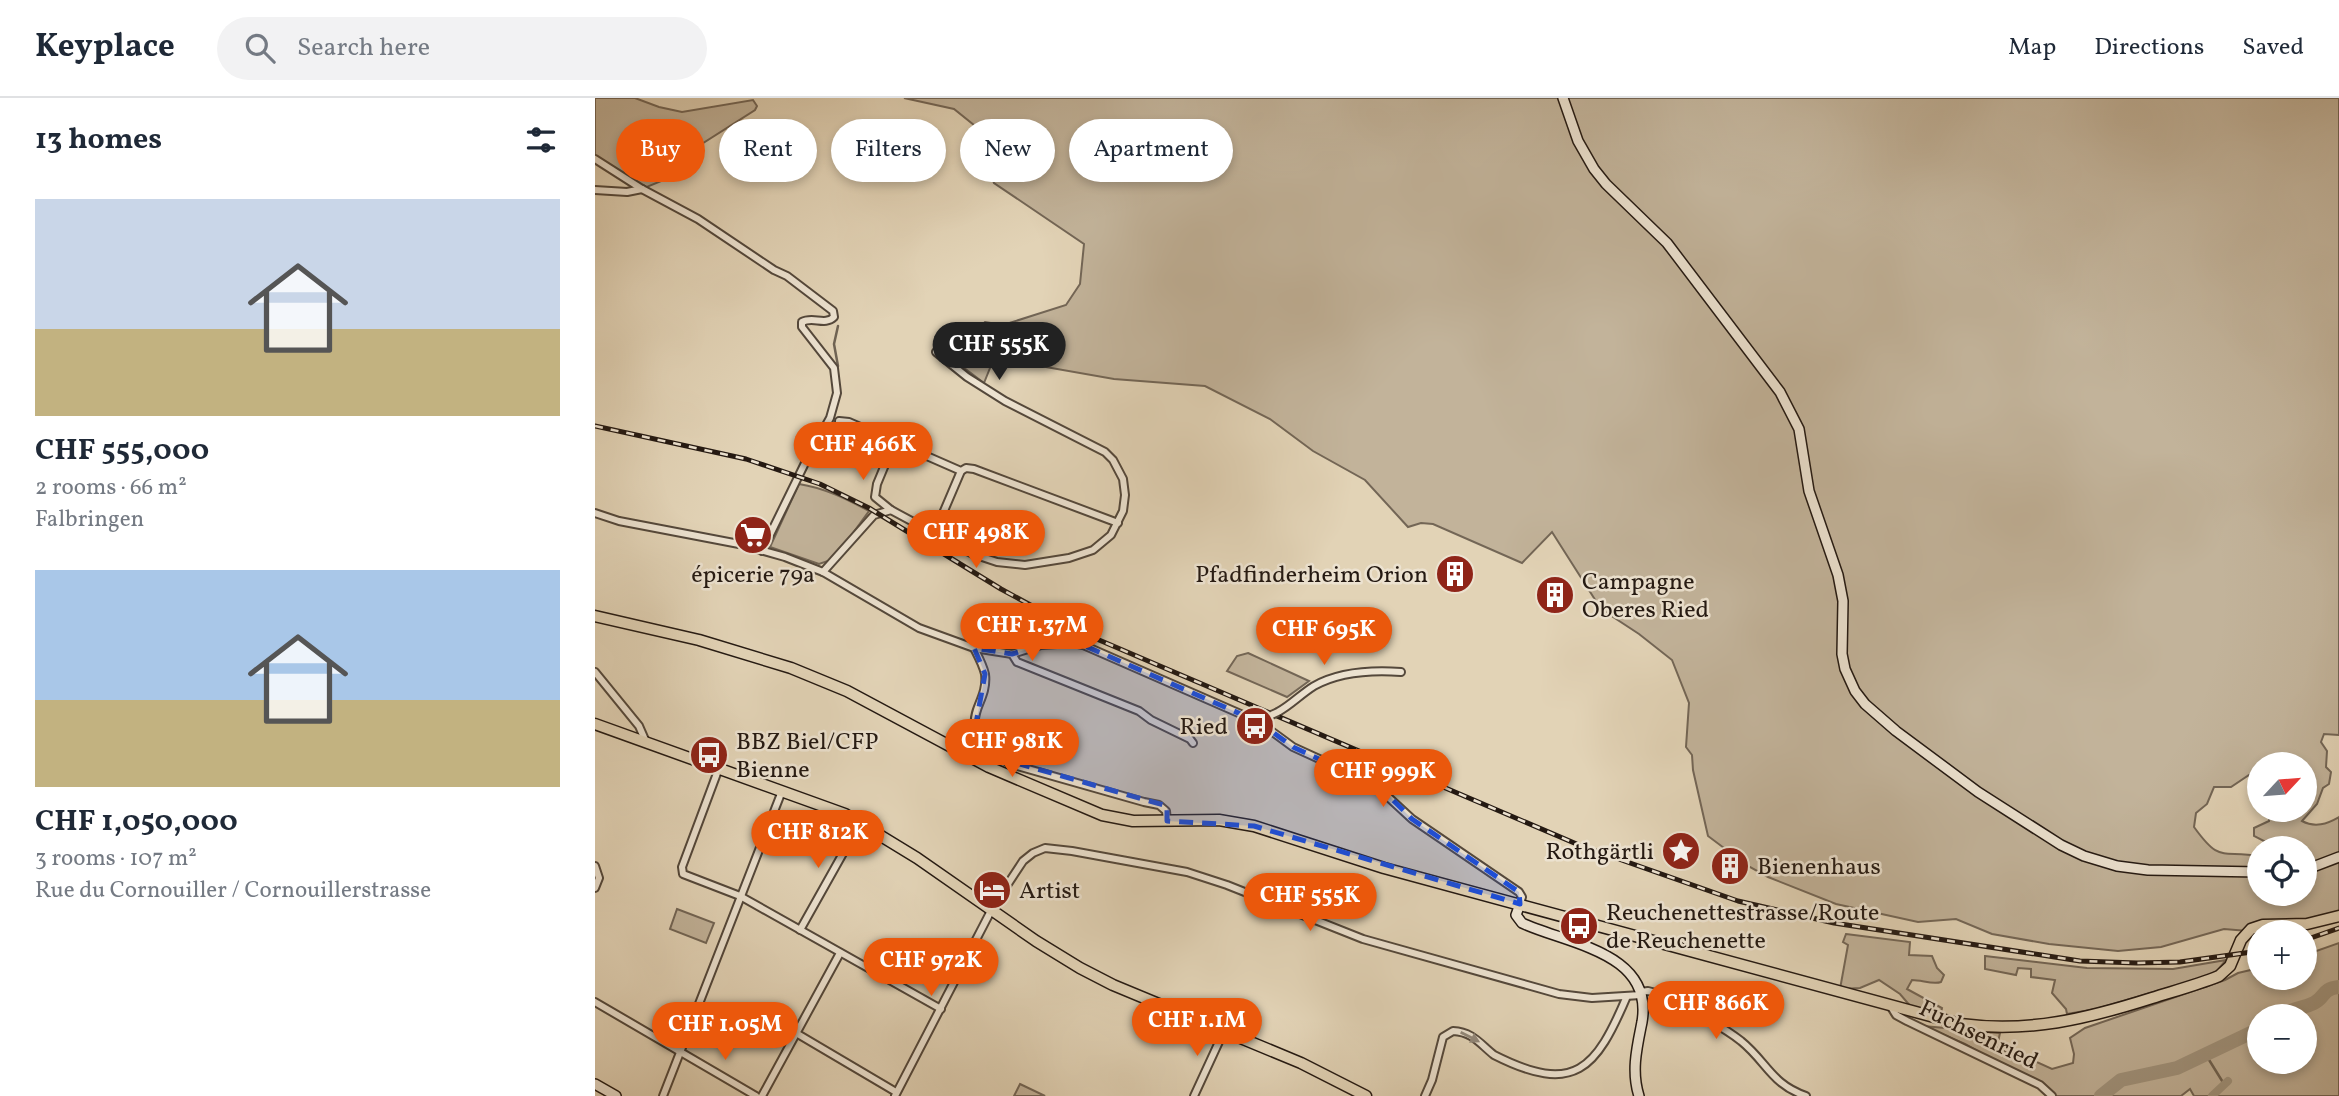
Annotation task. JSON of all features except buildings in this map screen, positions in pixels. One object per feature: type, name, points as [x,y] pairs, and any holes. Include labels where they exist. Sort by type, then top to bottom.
[{"type":"main road","points":[[595,616],[699,640],[791,668],[847,691],[989,767],[1091,811],[1122,820],[1219,821],[1254,826],[1384,868],[1941,1020],[1982,1027],[2016,1027],[2078,1019],[2219,976],[2230,967],[2243,937],[2254,928],[2307,924],[2339,916]]},
{"type":"main road","points":[[595,724],[836,810],[917,858],[1055,954],[1088,972],[1301,1063],[1366,1096]]},
{"type":"street","points":[[1563,98],[1578,141],[1594,169],[1667,243],[1780,392],[1789,408],[1799,429],[1809,491],[1838,575],[1843,601],[1842,653],[1845,668],[1855,691],[1865,704],[1896,731],[2001,807],[2061,845],[2084,856],[2117,866],[2173,872],[2247,872]]},
{"type":"street","points":[[595,159],[642,189],[698,219],[787,276],[833,311],[832,320],[823,322],[807,319],[802,322],[802,327],[834,368],[837,393],[834,405],[830,418],[762,551]]},
{"type":"street","points":[[595,190],[627,192],[642,189]]},
{"type":"street","points":[[875,497],[891,510],[984,558],[1005,564],[1025,565],[1069,558],[1093,550],[1107,539],[1118,523],[1125,506],[1124,485],[1118,468],[1105,452],[1005,401],[967,377],[936,352]]},
{"type":"street","points":[[839,421],[849,422],[961,471]]},
{"type":"street","points":[[874,515],[877,484],[894,443]]},
{"type":"street","points":[[935,532],[961,471],[966,468],[1118,523]]},
{"type":"street","points":[[823,572],[874,515],[891,510]]},
{"type":"street","points":[[595,513],[619,521],[762,551],[823,572],[902,620],[974,648],[1011,654],[1041,645],[1083,645],[1259,722],[1293,747],[1381,788],[1412,819],[1519,891],[1522,897],[1516,915],[1522,923],[1613,959],[1629,972],[1641,993],[1643,1016],[1635,1070],[1639,1096]]},
{"type":"street","points":[[974,648],[985,674],[975,715],[975,729],[985,744],[1007,763],[1159,805],[1166,811],[1167,821]]},
{"type":"street","points":[[1011,654],[1017,662],[1139,711],[1151,720],[1190,738],[1193,743]]},
{"type":"street","points":[[1259,722],[1327,680],[1380,671],[1401,672]]},
{"type":"street","points":[[595,672],[639,726],[646,742]]},
{"type":"street","points":[[719,768],[682,869],[685,875],[740,896],[941,1009]]},
{"type":"street","points":[[663,1096],[782,790]]},
{"type":"street","points":[[800,930],[860,822]]},
{"type":"street","points":[[796,1033],[896,1094],[992,910],[1023,861],[1038,850],[1058,849],[1187,873],[1227,885],[1363,939],[1559,995],[1592,998],[1627,996],[1649,991],[1737,1038],[1783,1086],[1806,1096]]},
{"type":"street","points":[[2317,865],[2339,857]]},
{"type":"street","points":[[595,866],[599,880],[595,888]]},
{"type":"street","points":[[762,1096],[840,953]]},
{"type":"street","points":[[1575,1080],[1592,1065],[1604,1049],[1627,996]]},
{"type":"street","points":[[595,1002],[756,1096]]},
{"type":"street","name":"Fuchsenried","points":[[1891,1007],[1896,1015],[2039,1084],[2052,1096]]},
{"type":"street","points":[[1194,1096],[1224,1031]]},
{"type":"street","points":[[1425,1096],[1443,1037],[1453,1031],[1472,1036],[1496,1057],[1536,1081]]},
{"type":"street","points":[[595,1084],[615,1096]]},
{"type":"street","points":[[1782,1095],[1783,1086]]},
{"type":"highlighted area","points":[[1041,645],[1083,645],[1259,722],[1293,747],[1381,788],[1412,819],[1519,892],[1520,904],[1254,826],[1167,821],[1167,806],[1002,759],[975,729],[985,674],[974,648],[1012,654]]},
{"type":"shaded area","points":[[595,98],[635,98],[682,112],[753,100],[757,106],[741,119],[719,119],[719,133],[705,142],[705,119],[616,119],[616,172],[595,159]]},
{"type":"shaded area","points":[[904,98],[2339,98],[2339,735],[2324,734],[2321,742],[2327,751],[2326,767],[2331,772],[2329,784],[2323,788],[2317,804],[2317,752],[2247,752],[2247,776],[2231,787],[2214,787],[2207,804],[2196,813],[2194,827],[2216,850],[2247,855],[2247,906],[2317,906],[2317,836],[2254,836],[2254,828],[2267,822],[2321,824],[2339,817],[2339,916],[2315,920],[2247,920],[2247,931],[2224,929],[2161,947],[2118,951],[2049,944],[1992,934],[1956,919],[1918,922],[1836,904],[1768,877],[1748,866],[1708,836],[1692,755],[1686,747],[1689,703],[1672,660],[1601,609],[1552,532],[1522,563],[1433,524],[1421,523],[1408,527],[1365,480],[1313,451],[1270,419],[1205,386],[1114,379],[994,358],[984,383],[951,358],[954,344],[966,341],[985,322],[1003,325],[1066,305],[1080,284],[1084,244],[994,182],[1055,182],[1055,119],[966,119],[954,109]],"holes":[[[1044,334],[1059,338],[1057,353],[1023,347],[1023,342],[1014,340]]]},
{"type":"shaded area","points":[[631,182],[659,182],[642,189]]},
{"type":"shaded area","points":[[799,484],[827,491],[869,511],[834,559],[819,564],[770,547]]},
{"type":"shaded area","points":[[1248,653],[1309,681],[1287,697],[1227,671],[1237,656]]},
{"type":"shaded area","points":[[677,909],[714,923],[706,943],[670,929]]},
{"type":"shaded area","points":[[1846,934],[1910,942],[1909,955],[1932,956],[1937,968],[1944,975],[1941,982],[1912,980],[1907,989],[1942,1008],[1941,1013],[1912,1008],[1900,994],[1879,980],[1860,988],[1840,989],[1848,945],[1843,942]]},
{"type":"shaded area","points":[[2339,943],[2339,1096],[2194,1096],[2190,1089],[2181,1096],[2056,1096],[1965,1044],[1923,1026],[2000,1033],[1997,1047],[2015,1057],[2019,1054],[2052,1069],[2073,1063],[2070,1038],[2085,1028],[2225,980],[2247,971],[2247,990],[2317,990],[2317,951]]},
{"type":"shaded area","points":[[1985,956],[2087,968],[2173,969],[2226,960],[2217,971],[2205,977],[2096,1009],[2067,1014],[2052,993],[2055,980],[2031,977],[2031,969],[2018,968],[2016,975],[1985,969]]},
{"type":"shaded area","points":[[1020,1084],[1045,1096],[1014,1096]]},
{"type":"waterway","points":[[838,326],[834,344],[838,366]]},
{"type":"waterway","points":[[2311,1004],[2318,1001],[2326,991],[2339,987]]},
{"type":"waterway","points":[[2101,1096],[2121,1080],[2177,1068],[2247,1035]]},
{"type":"waterway","points":[[2206,1055],[2224,1084]]},
{"type":"waterway","points":[[2212,1096],[2228,1081]]},
{"type":"railway","points":[[595,426],[746,459],[820,484],[869,508],[1001,589],[1078,631],[1579,845],[1738,901],[1834,923],[2080,961],[2180,962],[2247,953]]},
{"type":"railway","points":[[2317,936],[2339,928]]},
{"type":"place","name":"épicerie 79a","points":[[753,535]]},
{"type":"place","name":"Pfadfinderheim Orion","points":[[1455,574]]},
{"type":"place","name":"Campagne Oberes Ried","points":[[1555,595]]},
{"type":"place","name":"Ried","points":[[1255,726]]},
{"type":"place","name":"BBZ Biel/CFP Bienne","points":[[709,755]]},
{"type":"place","name":"Rothgärtli","points":[[1681,851]]},
{"type":"place","name":"Bienenhaus","points":[[1730,866]]},
{"type":"place","name":"Artist","points":[[992,890]]},
{"type":"place","name":"Reuchenettestrasse/Route de Reuchenette","points":[[1579,926]]}]
